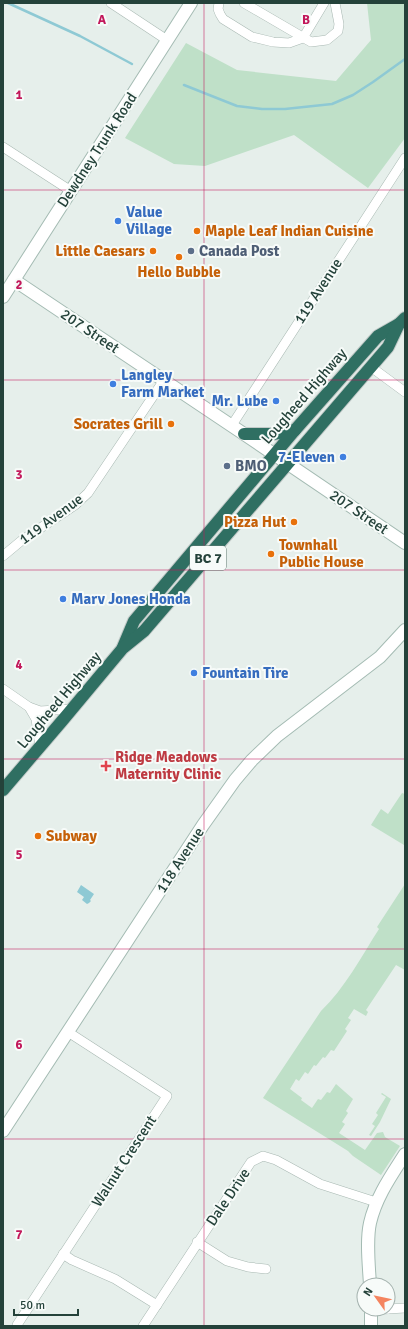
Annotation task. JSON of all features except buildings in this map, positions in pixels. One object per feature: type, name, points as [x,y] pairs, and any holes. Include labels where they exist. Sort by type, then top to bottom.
[{"type":"highway","name":"Lougheed Highway","points":[[3,790],[123,648],[144,631],[388,347],[402,321]]},
{"type":"highway","name":"Lougheed Highway","points":[[123,648],[134,620],[274,454],[378,336],[402,321]]},
{"type":"highway","points":[[244,434],[273,434],[295,430]]},
{"type":"street","points":[[111,3],[167,40]]},
{"type":"street","name":"Dewdney Trunk Road","points":[[3,297],[191,3]]},
{"type":"street","points":[[219,3],[218,9],[223,19],[252,37],[274,42],[289,42],[303,38],[324,3]]},
{"type":"street","points":[[244,3],[298,33],[303,38],[311,42],[327,40],[338,31],[339,24],[335,3]]},
{"type":"street","points":[[3,147],[71,191]]},
{"type":"street","name":"119 Avenue","points":[[232,425],[405,158]]},
{"type":"street","name":"207 Street","points":[[14,280],[232,425],[405,543]]},
{"type":"street","points":[[370,367],[405,392]]},
{"type":"street","name":"119 Avenue","points":[[3,556],[21,541],[75,505],[88,493],[164,380]]},
{"type":"street","name":"118 Avenue","points":[[3,1131],[203,825],[247,764],[277,736],[380,657],[405,630]]},
{"type":"street","points":[[3,689],[29,707],[44,711],[72,709]]},
{"type":"street","points":[[29,707],[36,719],[40,747]]},
{"type":"street","name":"Walnut Crescent","points":[[17,1325],[167,1096],[68,1032]]},
{"type":"street","points":[[370,1277],[368,1246],[369,1224],[376,1202],[385,1184],[405,1154]]},
{"type":"street","name":"Dale Drive","points":[[143,1326],[251,1162],[263,1156],[276,1160],[320,1184],[376,1202]]},
{"type":"street","points":[[197,1242],[227,1261],[248,1267],[266,1269]]},
{"type":"street","points":[[63,1254],[72,1260],[115,1279],[157,1305]]},
{"type":"green space","points":[[367,3],[405,3],[405,138],[368,188],[294,135],[205,166],[174,164],[125,138],[186,43],[237,70],[336,81],[371,40]]},
{"type":"green space","points":[[402,793],[405,794],[404,845],[371,825],[381,809],[388,814]]},
{"type":"green space","points":[[405,884],[405,970],[396,965],[366,1010],[368,1012],[366,1016],[354,1009],[348,1018],[351,1020],[345,1029],[347,1031],[334,1051],[331,1050],[325,1058],[323,1057],[316,1066],[314,1065],[308,1074],[305,1072],[299,1081],[296,1079],[290,1089],[312,1108],[318,1099],[321,1100],[327,1092],[330,1093],[336,1084],[353,1099],[346,1111],[348,1113],[342,1122],[345,1124],[339,1133],[365,1150],[377,1133],[383,1132],[385,1137],[400,1146],[381,1175],[348,1151],[263,1098],[321,1011],[338,992],[352,972],[379,929],[377,927]]},
{"type":"green space","points":[[382,1093],[391,1099],[380,1122],[371,1136],[369,1135],[375,1126],[372,1124],[378,1115],[376,1113],[386,1097],[381,1094]]},
{"type":"water","points":[[81,885],[94,894],[90,900],[91,901],[87,904],[82,900],[84,897],[77,892]]},
{"type":"waterway","points":[[8,3],[80,36],[132,64]]},
{"type":"waterway","points":[[184,85],[237,106],[262,109],[285,109],[332,104],[353,95],[405,59]]},
{"type":"place","name":"Value Village","points":[[118,221]]},
{"type":"place","name":"Maple Leaf Indian Cuisine","points":[[197,231]]},
{"type":"place","name":"Little Caesars","points":[[153,251]]},
{"type":"place","name":"Canada Post","points":[[191,251]]},
{"type":"place","name":"Hello Bubble","points":[[179,257]]},
{"type":"place","name":"Langley Farm Market","points":[[113,384]]},
{"type":"place","name":"Mr. Lube","points":[[276,401]]},
{"type":"place","name":"Socrates Grill","points":[[171,424]]},
{"type":"place","name":"7-Eleven","points":[[343,457]]},
{"type":"place","name":"BMO","points":[[227,466]]},
{"type":"place","name":"Pizza Hut","points":[[294,522]]},
{"type":"place","name":"Townhall Public House","points":[[271,554]]},
{"type":"place","name":"Marv Jones Honda","points":[[63,599]]},
{"type":"place","name":"Fountain Tire","points":[[194,673]]},
{"type":"place","name":"Ridge Meadows Maternity Clinic","points":[[106,766]]},
{"type":"place","name":"Subway","points":[[38,836]]}]
